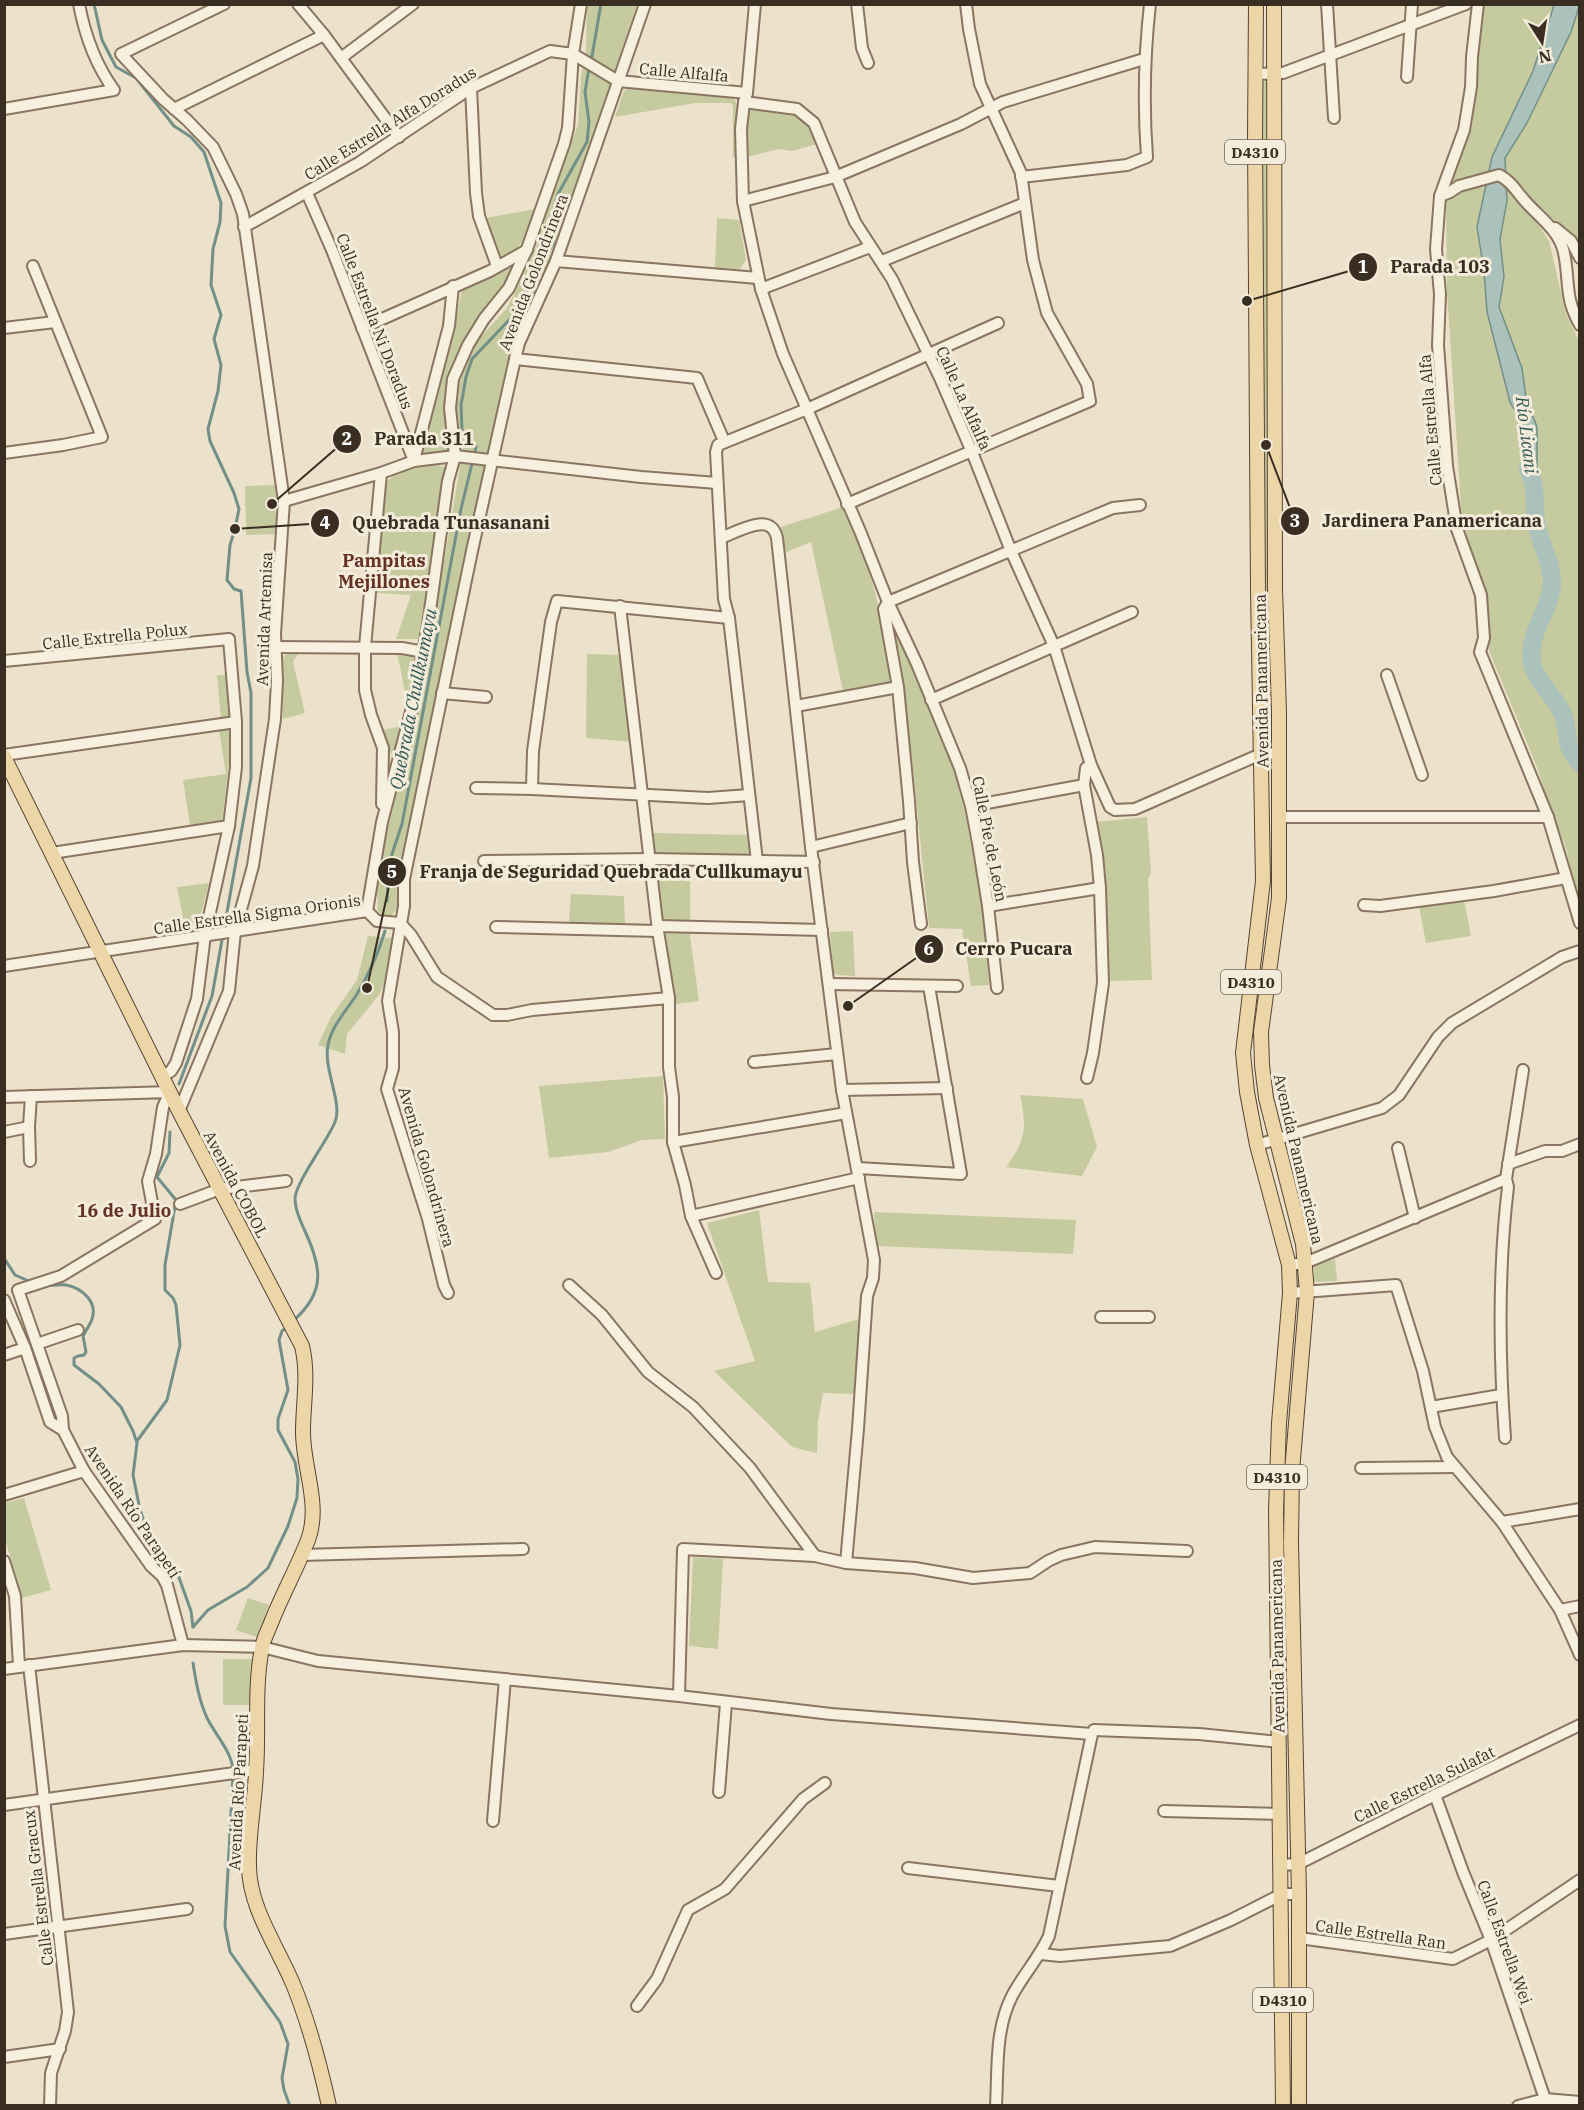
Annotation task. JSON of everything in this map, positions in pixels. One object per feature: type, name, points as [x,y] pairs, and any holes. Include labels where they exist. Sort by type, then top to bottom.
[{"type":"main road","name":"Avenida Panamericana","points":[[1256,4],[1258,591],[1263,881],[1243,1053],[1247,1092],[1257,1145],[1288,1265],[1290,1293],[1279,1423],[1276,1510],[1283,2106]]},
{"type":"main road","name":"Avenida Panamericana","points":[[1274,4],[1275,576],[1280,753],[1279,898],[1261,1032],[1266,1098],[1303,1244],[1307,1292],[1292,1483],[1291,1543],[1299,1894],[1299,2106]]},
{"type":"main road","name":"Avenida COBOL","points":[[4,756],[9,775],[52,853],[179,1111],[302,1346],[306,1388],[303,1432],[312,1500],[309,1538],[279,1601],[262,1647]]},
{"type":"main road","name":"Avenida Río Parapeti","points":[[262,1647],[249,1865],[250,1883],[259,1911],[293,1985],[309,2030],[329,2106]]},
{"type":"street","points":[[4,109],[114,90],[103,75],[85,35],[79,4]]},
{"type":"street","name":"Avenida Artemisa","points":[[179,1111],[229,991],[227,932],[253,866],[275,719],[275,634],[284,501],[243,214],[236,194],[213,147],[121,54],[224,4]]},
{"type":"street","points":[[298,4],[399,136]]},
{"type":"street","points":[[341,58],[413,4]]},
{"type":"street","name":"Avenida Golondrinera","points":[[382,822],[414,700],[424,652],[448,481],[455,456],[450,408],[453,380],[468,345],[484,319],[509,288],[527,249],[568,128],[573,54],[581,4]]},
{"type":"street","name":"Avenida Golondrinera","points":[[448,1293],[428,1219],[387,1089],[393,1068],[393,1032],[388,1001],[404,906],[404,879],[491,460],[519,343],[556,261],[645,4]]},
{"type":"street","name":"Calle Pie de León","points":[[755,4],[741,129],[743,201],[758,278],[780,345],[960,768],[971,806],[988,906],[997,988]]},
{"type":"street","points":[[857,4],[862,48],[868,63]]},
{"type":"street","points":[[848,504],[1090,401],[1087,384],[1042,301],[1033,260],[1021,177],[1009,146],[990,110],[977,73],[966,4]]},
{"type":"street","points":[[1021,177],[1127,165],[1147,157],[1143,110],[1144,59],[1150,4]]},
{"type":"street","points":[[1327,4],[1334,118]]},
{"type":"street","points":[[1407,77],[1412,4]]},
{"type":"street","points":[[1255,74],[1283,73],[1466,4]]},
{"type":"street","name":"Calle Estrella Alfa","points":[[1478,4],[1471,87],[1464,130],[1440,195],[1436,249],[1440,294],[1438,345],[1447,466],[1457,529],[1481,595],[1484,638],[1480,652],[1548,817],[1575,913],[1580,923]]},
{"type":"street","points":[[174,109],[324,36]]},
{"type":"street","name":"Calle Estrella Alfa Doradus","points":[[244,227],[360,162],[471,88],[550,51],[573,54]]},
{"type":"street","points":[[573,54],[618,81]]},
{"type":"street","points":[[743,201],[835,177],[961,124],[1017,97],[1101,74],[1144,59]]},
{"type":"street","name":"Calle Alfalfa","points":[[618,81],[746,97]]},
{"type":"street","points":[[471,88],[478,216],[497,266]]},
{"type":"street","name":"Calle La Alfalfa","points":[[746,97],[797,109],[806,114],[814,123],[855,222],[870,247],[882,261],[929,355],[972,453],[1011,551],[1054,646],[1091,765],[1110,807],[1115,810],[1135,809],[1261,754]]},
{"type":"street","points":[[1440,195],[1459,186],[1499,176],[1510,181],[1525,201],[1556,233],[1561,243],[1568,301],[1580,325]]},
{"type":"street","name":"Calle Estrella Ni Doradus","points":[[306,193],[332,250],[414,461]]},
{"type":"street","points":[[882,261],[1025,202]]},
{"type":"street","points":[[1543,219],[1571,242],[1580,258]]},
{"type":"street","points":[[761,290],[870,247]]},
{"type":"street","points":[[362,328],[497,266],[527,249]]},
{"type":"street","points":[[556,261],[758,278]]},
{"type":"street","points":[[4,453],[102,437],[33,266]]},
{"type":"street","points":[[414,461],[449,326],[453,286]]},
{"type":"street","points":[[4,328],[55,322]]},
{"type":"street","points":[[757,861],[729,618],[724,599],[717,483],[716,452],[718,445],[807,409],[998,323]]},
{"type":"street","points":[[515,359],[697,378],[724,441]]},
{"type":"street","points":[[284,501],[414,461],[455,456],[641,477],[717,483]]},
{"type":"street","points":[[367,911],[382,822],[383,748],[371,716],[365,690],[365,647],[381,473]]},
{"type":"street","points":[[921,924],[913,862],[898,687],[884,609],[888,602],[1113,508],[1140,505]]},
{"type":"street","points":[[721,538],[762,523],[769,524],[775,530],[837,1054],[874,1260],[873,1278],[867,1296],[846,1563]]},
{"type":"street","points":[[532,789],[533,751],[551,622],[557,601],[729,618]]},
{"type":"street","points":[[620,606],[658,929],[669,998],[669,1067],[673,1097],[673,1143],[691,1216],[716,1273]]},
{"type":"street","points":[[931,700],[1132,612]]},
{"type":"street","name":"Avenida Artemisa","points":[[162,1077],[171,1071],[176,1063],[197,999],[204,935],[229,826],[237,767],[236,722],[229,639]]},
{"type":"street","name":"Calle Extrella Polux","points":[[4,662],[229,639]]},
{"type":"street","points":[[276,647],[402,648],[424,652]]},
{"type":"street","points":[[1387,675],[1422,775]]},
{"type":"street","points":[[796,706],[898,687]]},
{"type":"street","points":[[442,693],[486,697]]},
{"type":"street","points":[[1260,712],[1279,712]]},
{"type":"street","points":[[4,756],[236,722]]},
{"type":"street","points":[[1261,754],[1280,753]]},
{"type":"street","points":[[1087,1078],[1103,983],[1097,855],[1084,785],[1086,768],[1091,765]]},
{"type":"street","points":[[971,806],[1084,785]]},
{"type":"street","points":[[476,788],[708,798],[749,795]]},
{"type":"street","points":[[1279,817],[1548,817]]},
{"type":"street","points":[[811,847],[911,823]]},
{"type":"street","points":[[52,853],[229,826]]},
{"type":"street","points":[[484,861],[814,862]]},
{"type":"street","points":[[1364,906],[1380,906],[1494,891],[1566,878]]},
{"type":"street","points":[[988,906],[1100,888]]},
{"type":"street","name":"Calle Estrella Sigma Orionis","points":[[4,966],[367,911],[377,921],[400,923]]},
{"type":"street","points":[[400,923],[411,935],[436,977],[493,1015],[507,1016],[532,1010],[669,998]]},
{"type":"street","points":[[496,927],[822,930]]},
{"type":"street","points":[[1257,1145],[1382,1108],[1399,1095],[1438,1037],[1452,1023],[1562,957],[1580,951]]},
{"type":"street","points":[[829,984],[957,986]]},
{"type":"street","points":[[691,1216],[858,1173],[961,1174],[928,986]]},
{"type":"street","points":[[754,1062],[837,1054]]},
{"type":"street","points":[[1505,1438],[1502,1395],[1501,1240],[1508,1187],[1506,1179],[1523,1070]]},
{"type":"street","points":[[842,1089],[947,1088]]},
{"type":"street","points":[[4,1097],[170,1092]]},
{"type":"street","name":"Avenida Río Parapetí","points":[[170,1092],[163,1107],[156,1154],[148,1181],[155,1219],[61,1276],[18,1290],[62,1416],[63,1430],[84,1471],[151,1566],[162,1576],[173,1602],[183,1645]]},
{"type":"street","points":[[30,1161],[31,1096]]},
{"type":"street","points":[[673,1143],[846,1113]]},
{"type":"street","points":[[4,1132],[29,1127]]},
{"type":"street","points":[[1508,1164],[1545,1151],[1562,1151],[1580,1144]]},
{"type":"street","points":[[1398,1148],[1415,1218]]},
{"type":"street","points":[[1288,1265],[1305,1263],[1506,1179]]},
{"type":"street","points":[[180,1204],[220,1189],[286,1181]]},
{"type":"street","points":[[1290,1293],[1396,1285],[1423,1371],[1435,1427],[1447,1457],[1502,1522],[1560,1610],[1580,1655]]},
{"type":"street","points":[[569,1286],[602,1315],[648,1372],[693,1407],[750,1468],[815,1556]]},
{"type":"street","name":"Avenida Río Parapetí","points":[[4,1300],[25,1348],[50,1422],[63,1430]]},
{"type":"street","points":[[1101,1317],[1149,1317]]},
{"type":"street","points":[[37,1344],[78,1330]]},
{"type":"street","points":[[4,1355],[25,1348]]},
{"type":"street","points":[[1431,1407],[1502,1395]]},
{"type":"street","points":[[1361,1468],[1455,1467]]},
{"type":"street","points":[[4,1495],[84,1471]]},
{"type":"street","points":[[1502,1522],[1580,1509]]},
{"type":"street","points":[[679,1696],[683,1549],[815,1556],[846,1563],[915,1568],[973,1578],[1030,1573],[1061,1555],[1095,1547],[1187,1551]]},
{"type":"street","points":[[301,1555],[523,1549]]},
{"type":"street","name":"Calle Estrella Gracux","points":[[4,1561],[15,1596],[43,1799],[68,2012],[60,2049],[51,2073],[50,2106]]},
{"type":"street","points":[[1560,1610],[1580,1606]]},
{"type":"street","points":[[4,1669],[183,1645],[262,1647],[318,1661],[679,1696],[831,1714],[1092,1734],[1049,1936],[1041,1954],[1020,1982],[1004,2013],[996,2106]]},
{"type":"street","points":[[493,1821],[505,1679]]},
{"type":"street","points":[[719,1792],[726,1703]]},
{"type":"street","name":"Calle Estrella Sulafat","points":[[1281,1865],[1298,1864],[1580,1725]]},
{"type":"street","points":[[1094,1730],[1199,1734],[1279,1742]]},
{"type":"street","points":[[4,1805],[256,1770]]},
{"type":"street","points":[[637,2006],[657,1979],[688,1910],[725,1888],[803,1799],[825,1783]]},
{"type":"street","name":"Calle Estrella Wei","points":[[1435,1795],[1550,2102]]},
{"type":"street","points":[[1164,1811],[1280,1814]]},
{"type":"street","points":[[908,1868],[1059,1886]]},
{"type":"street","name":"Calle Estrella Ran","points":[[1299,1938],[1453,1959],[1491,1940],[1580,1880]]},
{"type":"street","points":[[1041,1954],[1060,1956],[1170,1946],[1282,1894],[1299,1894]]},
{"type":"street","points":[[4,1934],[188,1909]]},
{"type":"street","points":[[4,2057],[60,2049]]},
{"type":"street","points":[[1518,2106],[1550,2102],[1580,2102]]},
{"type":"green space","points":[[587,5],[637,5],[551,263],[514,343],[484,472],[411,834],[396,884],[398,907],[391,917],[384,916],[378,911],[377,891],[388,827],[421,697],[463,449],[456,426],[457,391],[477,341],[507,308],[522,278],[538,242],[546,208],[578,125],[581,76],[586,51]]},
{"type":"green space","points":[[1484,5],[1554,5],[1533,71],[1492,157],[1489,172],[1450,182],[1472,126]]},
{"type":"green space","points":[[1579,7],[1579,246],[1577,240],[1542,210],[1534,218],[1549,241],[1566,314],[1579,341],[1579,907],[1566,848],[1537,767],[1489,651],[1486,592],[1462,522],[1447,291],[1446,199],[1459,192],[1487,184],[1484,197],[1484,271],[1487,312],[1510,402],[1523,425],[1522,461],[1537,486],[1537,427],[1526,398],[1522,368],[1499,307],[1504,277],[1500,239],[1507,201],[1505,158],[1527,123],[1571,32]]},
{"type":"green space","points":[[1260,81],[1267,82],[1272,693],[1267,693]]},
{"type":"green space","points":[[631,87],[727,96],[735,100],[738,157],[733,157],[733,106],[731,103],[695,103],[615,117],[624,91]]},
{"type":"green space","points":[[751,107],[796,112],[807,119],[817,144],[792,151],[778,149],[747,157],[745,135],[748,110]]},
{"type":"green space","points":[[535,209],[520,245],[499,261],[486,218]]},
{"type":"green space","points":[[717,218],[739,220],[746,260],[740,269],[715,268]]},
{"type":"green space","points":[[515,263],[501,290],[474,323],[462,342],[449,376],[449,452],[421,454],[451,347],[462,288]]},
{"type":"green space","points":[[433,465],[445,467],[422,637],[396,639],[411,595],[375,593],[384,487],[388,480],[399,472]]},
{"type":"green space","points":[[277,485],[278,534],[246,535],[245,486]]},
{"type":"green space","points":[[843,507],[869,571],[877,600],[890,681],[887,684],[843,691],[811,542],[784,553],[781,527]]},
{"type":"green space","points":[[889,616],[922,687],[955,773],[966,817],[984,915],[989,985],[971,986],[962,929],[929,928],[912,759]]},
{"type":"green space","points":[[397,653],[417,656],[406,696]]},
{"type":"green space","points":[[298,654],[293,662],[305,713],[283,719],[282,661],[285,655]]},
{"type":"green space","points":[[587,654],[623,655],[632,742],[586,738]]},
{"type":"green space","points":[[217,675],[228,675],[230,718],[221,718]]},
{"type":"green space","points":[[403,726],[396,751],[392,754],[382,730]]},
{"type":"green space","points":[[233,728],[222,822],[190,826],[183,780],[226,774],[219,730]]},
{"type":"green space","points":[[1147,817],[1151,873],[1148,879],[1152,980],[1110,981],[1106,875],[1096,822]]},
{"type":"green space","points":[[652,833],[748,835],[751,856],[654,854]]},
{"type":"green space","points":[[655,865],[690,866],[690,936],[699,1001],[675,1004]]},
{"type":"green space","points":[[209,883],[197,930],[186,932],[177,887]]},
{"type":"green space","points":[[571,894],[624,896],[625,925],[569,923]]},
{"type":"green space","points":[[1464,900],[1471,936],[1426,943],[1419,906]]},
{"type":"green space","points":[[853,931],[855,976],[833,973],[830,932]]},
{"type":"green space","points":[[368,936],[392,938],[391,967],[379,995],[347,1034],[345,1054],[318,1045],[331,1017],[357,980]]},
{"type":"green space","points":[[663,1076],[665,1139],[642,1140],[608,1152],[549,1158],[539,1086]]},
{"type":"green space","points":[[1020,1095],[1083,1099],[1097,1147],[1082,1176],[1006,1167],[1018,1149],[1023,1133],[1024,1116]]},
{"type":"green space","points":[[759,1210],[768,1282],[810,1283],[815,1332],[862,1318],[854,1394],[823,1393],[818,1422],[817,1453],[792,1447],[714,1371],[755,1361],[707,1223]]},
{"type":"green space","points":[[874,1212],[1076,1220],[1073,1254],[876,1246]]},
{"type":"green space","points":[[1335,1259],[1337,1281],[1314,1282],[1314,1266]]},
{"type":"green space","points":[[24,1498],[51,1590],[22,1598],[5,1539],[4,1503]]},
{"type":"green space","points":[[693,1557],[723,1559],[718,1649],[689,1646]]},
{"type":"green space","points":[[248,1598],[269,1605],[257,1637],[236,1630]]},
{"type":"green space","points":[[223,1659],[253,1659],[252,1705],[223,1705]]},
{"type":"water","name":"Río Licani","points":[[1554,5],[1579,5],[1579,7],[1571,32],[1527,123],[1505,158],[1507,201],[1500,239],[1504,277],[1499,307],[1522,368],[1526,398],[1537,427],[1537,486],[1530,494],[1522,461],[1523,425],[1510,402],[1487,312],[1484,271],[1477,227],[1492,157],[1533,71]]},
{"type":"waterway","points":[[94,4],[102,40],[116,67],[136,78],[174,126],[191,137],[204,152],[221,203],[220,222],[213,249],[211,285],[221,315],[214,339],[221,365],[218,391],[208,429],[210,441],[239,509],[230,545],[227,580],[234,589],[241,591],[247,672],[251,693],[251,778],[212,996],[179,1084]]},
{"type":"waterway","name":"Quebrada Chullkumayu","points":[[591,62],[601,4]]},
{"type":"waterway","name":"Quebrada Chullkumayu","points":[[387,901],[389,863],[402,824],[461,509],[476,447],[462,430],[461,405],[466,377],[472,359],[511,318],[525,295],[533,275],[553,244],[551,217],[558,194],[587,142],[589,122],[585,92],[589,68]]},
{"type":"waterway","name":"Río Licani","points":[[1528,467],[1534,489],[1535,517],[1550,567],[1552,583],[1548,603],[1533,641],[1532,662],[1537,677],[1561,710],[1566,724],[1569,746],[1580,763]]},
{"type":"waterway","name":"Quebrada Chullkumayu","points":[[294,1320],[312,1299],[318,1277],[314,1254],[298,1215],[295,1199],[300,1183],[331,1130],[337,1114],[328,1064],[328,1045],[336,1024],[357,994],[369,971],[385,931]]},
{"type":"waterway","points":[[137,1441],[167,1400],[180,1345],[176,1305],[165,1290],[165,1265],[176,1200],[157,1177],[169,1153],[170,1132]]},
{"type":"waterway","points":[[4,1258],[15,1275],[31,1282]]},
{"type":"waterway","points":[[47,1285],[64,1285],[78,1289],[91,1302],[92,1319],[83,1336],[86,1352],[74,1358],[74,1365],[99,1384],[121,1407],[133,1431],[137,1443],[133,1475],[140,1510],[145,1524],[177,1572],[191,1611],[193,1627]]},
{"type":"waterway","name":"Quebrada Chullkumayu","points":[[193,1627],[208,1610],[247,1587],[268,1568],[288,1526],[297,1498],[298,1479],[295,1462],[278,1430],[278,1419],[288,1390],[279,1340],[282,1331],[287,1327]]},
{"type":"waterway","points":[[193,1663],[204,1711],[226,1749],[233,1769]]},
{"type":"waterway","points":[[233,1776],[225,1926],[230,1952],[280,2022],[288,2044],[282,2078],[290,2106]]},
{"type":"place","name":"Parada 103","points":[[1247,301]]},
{"type":"place","name":"Jardinera Panamericana","points":[[1266,445]]},
{"type":"place","name":"Parada 311","points":[[272,504]]},
{"type":"place","name":"Quebrada Tunasanani","points":[[235,529]]},
{"type":"place","name":"Franja de Seguridad Quebrada Cullkumayu","points":[[367,988]]},
{"type":"place","name":"Cerro Pucara","points":[[848,1006]]},
{"type":"district","name":"Pampitas Mejillones","points":[[384,570]]},
{"type":"district","name":"16 de Julio","points":[[124,1210]]}]
